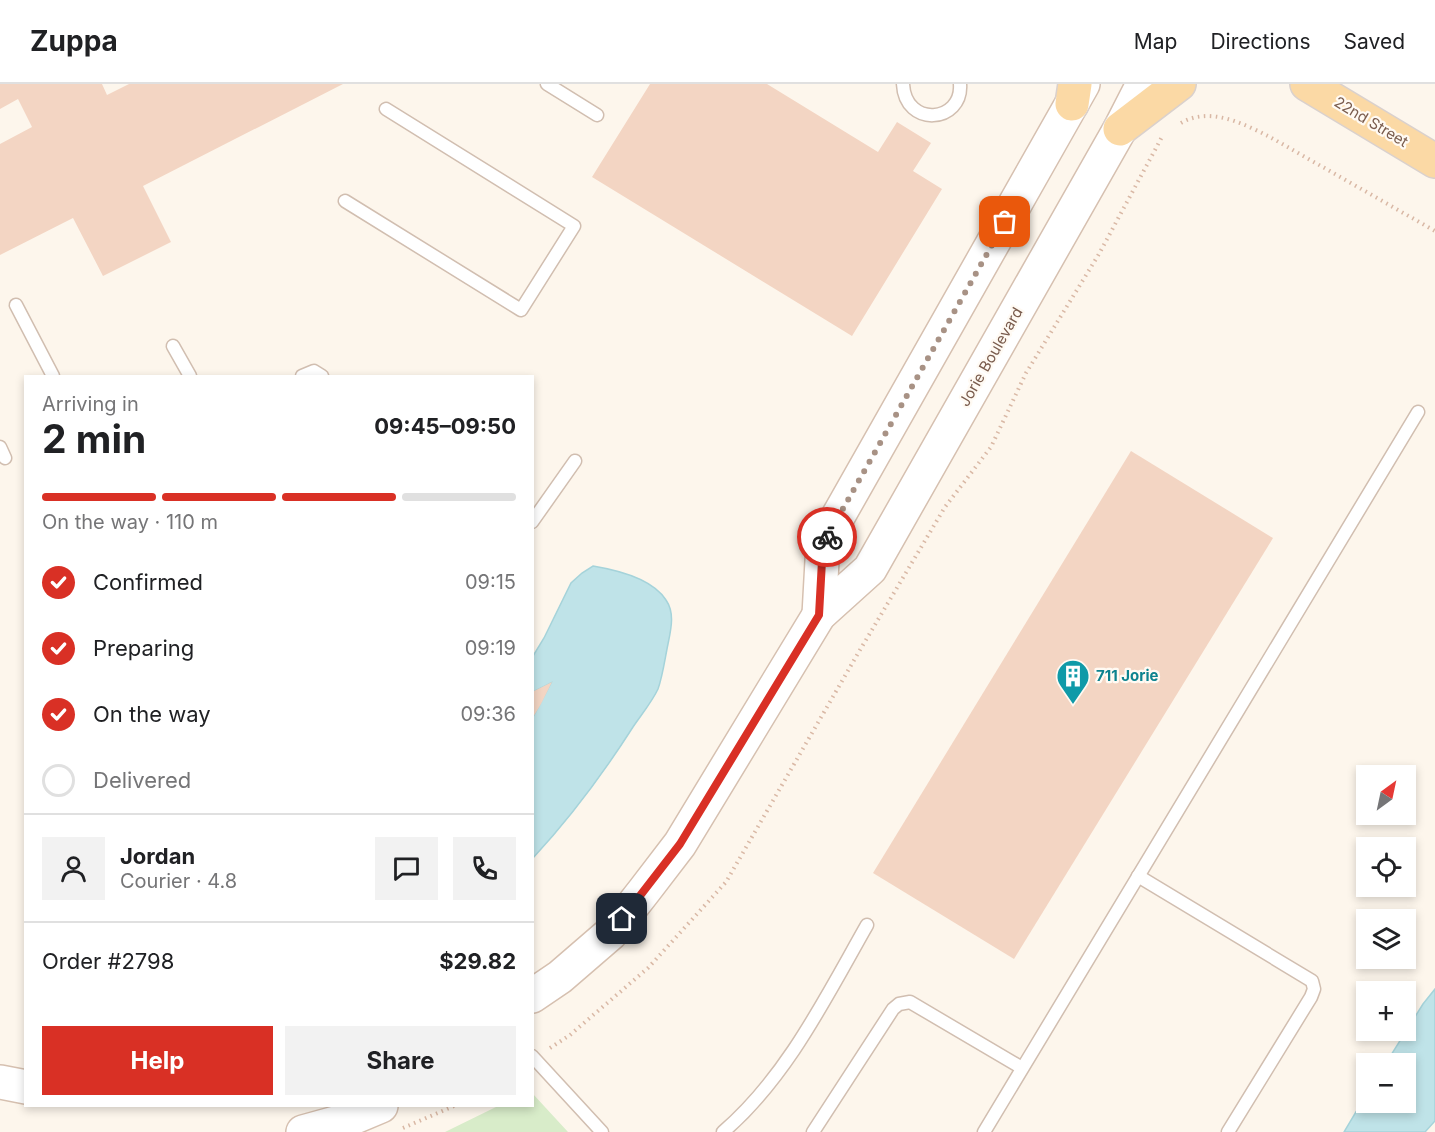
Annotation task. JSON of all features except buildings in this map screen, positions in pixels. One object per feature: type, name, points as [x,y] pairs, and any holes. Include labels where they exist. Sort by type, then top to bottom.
[{"type":"main road","name":"Jorie Boulevard","points":[[534,995],[560,977],[610,933],[680,844],[819,615],[870,569],[1120,129],[1143,84]]},
{"type":"main road","points":[[1120,129],[1179,84]]},
{"type":"main road","name":"22nd Street","points":[[1308,84],[1435,160]]},
{"type":"main road","name":"Jorie Boulevard","points":[[819,615],[823,543],[1077,91]]},
{"type":"main road","points":[[0,1082],[24,1088]]},
{"type":"main road","points":[[303,1132],[350,1119],[379,1107]]},
{"type":"lane","points":[[547,84],[597,115]]},
{"type":"lane","points":[[903,84],[908,104],[915,111],[924,115],[944,113],[952,107],[958,99],[960,84]]},
{"type":"lane","points":[[345,201],[521,310],[574,226],[386,109]]},
{"type":"lane","points":[[16,305],[52,375]]},
{"type":"lane","points":[[173,346],[189,375]]},
{"type":"lane","points":[[304,375],[314,371],[320,375]]},
{"type":"lane","points":[[984,1132],[1418,412]]},
{"type":"lane","points":[[534,517],[575,461]]},
{"type":"lane","points":[[1138,876],[1312,981],[1314,989],[1311,998],[1228,1132]]},
{"type":"lane","points":[[723,1132],[743,1115],[801,1041],[867,925]]},
{"type":"lane","points":[[813,1132],[893,1009],[899,1004],[910,1002],[1022,1068]]},
{"type":"lane","points":[[534,1058],[602,1132]]},
{"type":"path","points":[[1173,129],[1191,117],[1217,117],[1242,123],[1435,231]]},
{"type":"path","points":[[534,1056],[570,1035],[648,968],[726,882],[939,517],[992,447],[1026,373],[1099,254],[1163,134]]},
{"type":"path","points":[[394,1132],[452,1107]]},
{"type":"green space","points":[[534,1095],[568,1132],[445,1132],[496,1107],[534,1107]]},
{"type":"water","points":[[593,566],[633,576],[652,586],[660,592],[671,610],[670,633],[663,672],[653,699],[586,795],[534,857],[534,715],[551,683],[534,692],[534,654],[571,583]]},
{"type":"water","points":[[1435,989],[1435,1121],[1425,1132],[1344,1132],[1356,1112],[1416,1113],[1416,1053],[1392,1053],[1400,1041],[1416,1041],[1416,1015]]},
{"type":"way so far","points":[[827,537],[1005,222]]},
{"type":"place","name":"711 Jorie","points":[[1073,705]]},
{"type":"route","points":[[622,919],[680,844],[819,615],[823,543],[827,537]]}]
